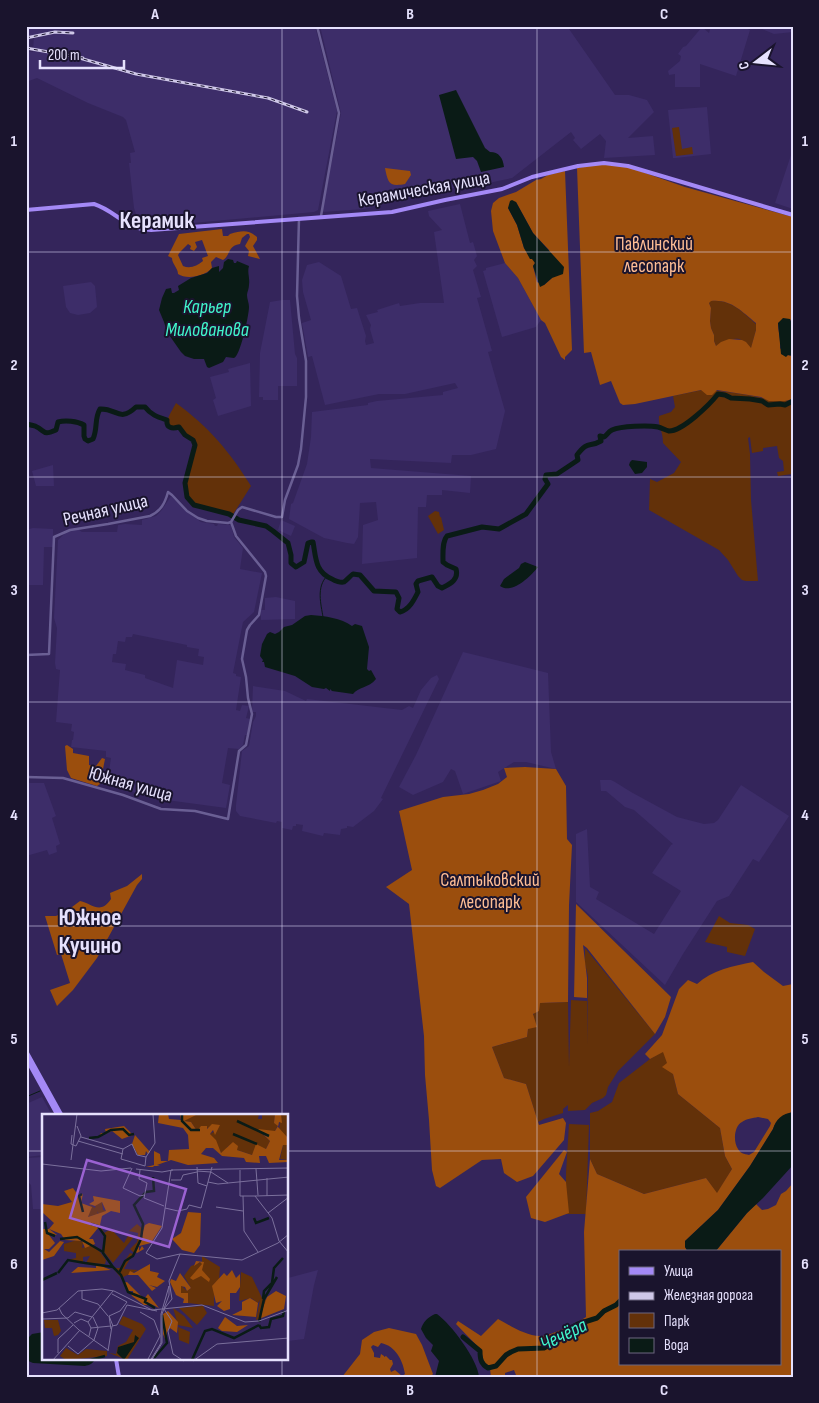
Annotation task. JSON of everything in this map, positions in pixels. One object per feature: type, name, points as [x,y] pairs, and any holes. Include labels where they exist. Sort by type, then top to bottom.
[{"type":"main road","name":"Керамическая улица","points":[[26,210],[94,204],[130,225],[140,229],[151,230],[392,212],[498,190],[532,177],[578,166],[604,163],[628,166],[793,215]]},
{"type":"main road","points":[[26,1051],[61,1114]]},
{"type":"main road","points":[[26,1058],[57,1114]]},
{"type":"main road","points":[[116,1360],[119,1377]]},
{"type":"street","points":[[317,26],[339,113],[320,216]]},
{"type":"street","points":[[232,520],[240,508],[282,517],[285,500],[300,457],[306,397],[306,361],[297,304],[299,218]]},
{"type":"street","name":"Речная улица","points":[[26,655],[49,654],[54,536],[65,531],[150,516],[162,507],[168,492],[187,511],[198,518],[228,523],[232,520]]},
{"type":"street","name":"Южная улица","points":[[26,777],[63,778],[123,795],[161,809],[195,811],[228,819],[239,751],[246,745],[252,714],[242,660],[243,652],[248,630],[252,622],[259,615],[266,576],[265,572],[236,536],[232,520]]},
{"type":"shaded area","points":[[30,26],[315,26],[337,111],[318,210],[314,212],[181,224],[180,219],[167,219],[167,217],[160,217],[159,215],[136,214],[129,163],[131,163],[130,153],[135,152],[126,120],[37,78],[26,82],[26,51],[33,52],[34,35],[28,36],[26,34]]},
{"type":"shaded area","points":[[320,26],[568,26],[615,95],[629,95],[647,100],[654,112],[628,138],[653,136],[655,155],[604,158],[606,141],[600,134],[581,149],[573,140],[575,138],[571,132],[512,178],[479,185],[478,183],[442,189],[364,209],[323,212],[341,113]]},
{"type":"shaded area","points":[[711,26],[741,26],[750,30],[736,76],[700,64],[700,87],[675,87],[675,74],[669,75],[668,71],[680,61],[681,56],[678,54],[702,27],[709,33]]},
{"type":"shaded area","points":[[755,26],[793,26],[793,32],[774,34]]},
{"type":"shaded area","points":[[707,107],[711,154],[673,158],[668,110]]},
{"type":"shaded area","points":[[793,149],[793,209],[775,203]]},
{"type":"shaded area","points":[[460,204],[470,243],[473,242],[477,256],[474,260],[477,266],[473,270],[481,297],[477,298],[492,351],[488,352],[505,411],[496,449],[471,455],[452,455],[451,463],[370,459],[371,468],[471,476],[470,493],[442,490],[442,495],[427,495],[426,507],[418,507],[417,558],[362,564],[363,525],[378,520],[376,502],[360,503],[358,537],[354,544],[324,538],[289,519],[291,504],[307,464],[312,412],[368,405],[368,403],[377,401],[443,395],[443,392],[458,388],[455,383],[405,394],[379,394],[325,405],[312,356],[308,357],[302,323],[311,320],[303,292],[302,280],[307,265],[319,262],[341,276],[351,309],[357,308],[366,336],[366,345],[374,343],[370,329],[371,325],[366,315],[399,303],[400,306],[420,303],[444,303],[434,232],[442,230],[429,216],[428,211]]},
{"type":"shaded area","points":[[505,263],[518,278],[541,320],[536,327],[502,337],[483,271],[486,268]]},
{"type":"shaded area","points":[[91,282],[95,286],[97,307],[90,313],[78,315],[70,313],[66,307],[63,286]]},
{"type":"shaded area","points":[[290,300],[295,354],[297,358],[297,386],[278,386],[278,400],[263,400],[263,397],[259,397],[260,353],[270,302]]},
{"type":"shaded area","points":[[250,363],[251,406],[218,416],[213,400],[216,398],[210,377],[229,372],[228,369]]},
{"type":"shaded area","points":[[53,465],[54,486],[36,486],[32,471]]},
{"type":"shaded area","points":[[171,496],[187,512],[201,522],[214,524],[215,526],[218,524],[231,525],[234,537],[243,548],[240,569],[262,573],[254,612],[243,622],[233,673],[241,677],[236,710],[240,711],[242,705],[249,706],[246,718],[250,719],[243,745],[239,749],[228,748],[222,783],[230,785],[226,808],[159,799],[107,785],[111,758],[106,757],[106,751],[71,747],[74,732],[71,731],[72,724],[56,722],[60,670],[56,669],[55,663],[57,628],[54,618],[58,540],[65,533],[72,530],[82,532],[117,532],[118,525],[142,525],[142,520],[156,516]],"holes":[[[133,634],[187,645],[187,647],[199,649],[198,656],[204,657],[203,665],[177,660],[173,688],[145,678],[145,675],[125,670],[126,664],[112,662],[113,654],[116,654],[118,641],[125,642],[126,637],[132,637]]]},
{"type":"shaded area","points":[[281,520],[295,526],[291,536],[278,530]]},
{"type":"shaded area","points":[[33,528],[53,529],[53,547],[44,547],[43,585],[26,585],[26,530]]},
{"type":"shaded area","points":[[276,597],[295,601],[295,619],[261,620],[261,610],[265,610],[265,598]]},
{"type":"shaded area","points":[[463,652],[548,673],[551,752],[556,769],[526,762],[514,762],[498,772],[501,781],[463,794],[455,771],[451,769],[443,782],[413,795],[399,787],[416,755]]},
{"type":"shaded area","points":[[437,675],[439,679],[381,798],[383,799],[374,811],[353,827],[347,826],[347,828],[341,829],[340,835],[324,833],[323,836],[302,831],[303,825],[296,824],[292,830],[282,828],[282,822],[277,821],[276,823],[240,816],[236,811],[242,751],[249,746],[253,722],[256,716],[256,712],[252,712],[253,686],[285,691],[306,701],[307,699],[402,710],[409,706],[413,708],[421,690],[431,678]]},
{"type":"shaded area","points":[[600,780],[611,780],[677,817],[704,824],[714,823],[718,820],[741,785],[789,816],[759,862],[753,859],[729,896],[717,901],[665,985],[576,902],[576,834],[587,829],[590,887],[599,892],[596,899],[654,934],[681,891],[652,873],[673,844],[634,810],[625,807],[606,791],[601,791]]},
{"type":"shaded area","points":[[26,783],[44,783],[56,816],[52,818],[60,844],[56,846],[57,852],[49,855],[47,850],[26,856]]},
{"type":"shaded area","points":[[42,1097],[51,1114],[42,1114],[42,1155],[26,1157],[26,1104]]},
{"type":"shaded area","points":[[42,1157],[42,1209],[33,1209],[31,1185],[27,1181],[26,1158]]},
{"type":"shaded area","points":[[318,1270],[304,1339],[289,1341],[289,1278]]},
{"type":"green space","points":[[679,127],[682,149],[692,147],[693,154],[676,156],[672,128]]},
{"type":"green space","name":"Павлинский лесопарк","points":[[610,164],[628,167],[685,187],[793,217],[793,327],[790,319],[778,323],[780,348],[787,355],[793,356],[793,399],[769,401],[761,397],[717,390],[712,395],[707,395],[701,390],[623,405],[620,403],[611,381],[600,385],[591,352],[584,353],[577,168]],"holes":[[[711,301],[730,304],[756,323],[751,348],[742,340],[729,339],[716,346],[711,328],[711,308],[709,303]]]},
{"type":"green space","points":[[385,168],[410,171],[411,175],[405,184],[392,184],[388,180]]},
{"type":"green space","name":"Павлинский лесопарк","points":[[565,171],[572,350],[565,357],[565,360],[561,357],[545,323],[541,320],[518,278],[505,263],[493,231],[491,211],[493,203],[499,198],[516,192],[548,175]],"holes":[[[516,202],[533,233],[549,250],[552,278],[544,285],[537,282],[533,266],[535,263],[524,248],[517,225],[508,208]]]},
{"type":"green space","points":[[222,229],[223,236],[228,236],[244,231],[257,237],[253,246],[260,259],[248,256],[249,251],[245,246],[250,237],[247,234],[242,238],[240,244],[233,247],[223,260],[216,257],[211,262],[212,268],[209,271],[196,276],[182,276],[178,274],[172,258],[168,256],[179,234]],"holes":[[[202,240],[208,256],[202,258],[203,261],[198,264],[188,267],[183,266],[178,255],[188,244],[191,246],[190,249],[194,251],[197,247],[195,242]]]},
{"type":"green space","points":[[710,301],[730,304],[756,324],[751,349],[746,343],[738,339],[716,346],[710,321]]},
{"type":"green space","points":[[702,390],[734,393],[778,401],[793,399],[792,474],[778,476],[777,472],[784,471],[783,461],[779,458],[777,446],[763,448],[763,451],[752,453],[750,437],[748,438],[758,581],[742,580],[719,550],[649,510],[650,479],[657,482],[674,473],[681,462],[663,443],[659,416],[671,412],[675,407],[673,396]]},
{"type":"green space","points":[[176,403],[209,431],[235,462],[251,486],[232,516],[194,505],[189,499],[186,492],[187,476],[195,445],[179,427],[172,428],[167,424],[169,415]]},
{"type":"green space","points":[[435,511],[439,512],[444,530],[438,534],[428,516]]},
{"type":"green space","points":[[67,745],[73,749],[73,753],[89,756],[89,765],[96,766],[102,758],[105,759],[100,784],[97,786],[71,778],[67,770],[65,746]]},
{"type":"green space","name":"Салтыковский лесопарк","points":[[504,768],[556,769],[566,786],[567,839],[572,845],[568,1002],[540,1003],[539,1011],[533,1014],[537,1027],[528,1029],[527,1037],[492,1047],[504,1078],[526,1084],[539,1125],[563,1118],[566,1123],[564,1140],[533,1176],[517,1182],[504,1173],[501,1159],[482,1160],[440,1188],[436,1186],[432,1170],[424,1036],[409,904],[386,887],[412,870],[399,811],[443,797],[469,794],[483,790],[498,784],[507,777]]},
{"type":"green space","points":[[142,874],[142,879],[97,958],[73,990],[57,1006],[50,990],[70,983],[61,954],[57,955],[45,916],[56,916],[80,901],[96,907],[103,906],[111,899],[110,893],[127,886]]},
{"type":"green space","name":"Салтыковский лесопарк","points":[[576,904],[671,997],[665,1017],[655,1034],[583,945],[587,978],[587,998],[574,997]]},
{"type":"green space","points":[[719,916],[730,923],[748,925],[755,929],[745,956],[727,952],[727,947],[705,942]]},
{"type":"green space","points":[[585,948],[655,1034],[618,1071],[603,1098],[592,1103],[585,1110],[568,1111],[568,1105],[563,1109],[563,1113],[538,1122],[526,1084],[504,1078],[492,1047],[527,1037],[531,1019],[540,1003],[568,1002],[569,1067],[571,1000],[587,1001],[587,1045],[588,976],[585,964]]},
{"type":"green space","points":[[753,962],[783,986],[793,984],[793,1112],[786,1114],[778,1120],[750,1166],[718,1210],[685,1241],[687,1250],[619,1250],[619,1366],[782,1366],[782,1250],[717,1250],[756,1204],[762,1210],[776,1205],[781,1194],[793,1183],[793,1377],[519,1377],[514,1370],[505,1373],[505,1377],[491,1377],[490,1369],[484,1363],[481,1350],[456,1324],[458,1321],[481,1336],[498,1319],[525,1333],[542,1336],[558,1331],[586,1317],[584,1232],[590,1159],[597,1174],[644,1194],[706,1178],[717,1193],[732,1169],[725,1156],[720,1128],[678,1094],[673,1074],[662,1067],[667,1063],[663,1052],[650,1059],[645,1054],[662,1035],[679,989],[688,980],[697,984],[709,975],[730,967]],"holes":[[[758,1117],[768,1119],[771,1123],[754,1152],[749,1155],[744,1154],[736,1146],[737,1127],[745,1120]]]},
{"type":"green space","points":[[663,1051],[673,1074],[678,1094],[720,1128],[725,1156],[732,1169],[717,1194],[706,1178],[644,1194],[597,1174],[590,1159],[590,1113],[598,1111],[612,1102],[619,1083]]},
{"type":"green space","points":[[569,1124],[589,1125],[586,1214],[566,1214]]},
{"type":"green space","points":[[564,1150],[567,1152],[559,1174],[566,1182],[569,1213],[545,1222],[531,1218],[526,1197]]},
{"type":"green space","points":[[389,1328],[416,1334],[433,1374],[430,1377],[342,1377],[360,1354],[362,1340],[374,1332]],"holes":[[[381,1343],[395,1351],[403,1364],[405,1374],[402,1376],[395,1370],[391,1372],[392,1360],[381,1354],[380,1358],[374,1357],[371,1347],[373,1345],[378,1347]]]},
{"type":"water","points":[[456,90],[485,148],[500,156],[504,167],[481,172],[477,161],[473,157],[456,159],[439,95]]},
{"type":"water","points":[[512,200],[516,202],[533,233],[564,267],[563,274],[552,278],[540,287],[533,266],[535,263],[530,259],[524,248],[517,225],[508,208]]},
{"type":"water","name":"Карьер Милованова","points":[[228,259],[233,260],[234,263],[237,261],[249,266],[248,318],[236,356],[234,358],[226,357],[223,362],[209,368],[204,359],[194,359],[185,356],[181,352],[167,332],[159,310],[166,289],[171,288],[172,293],[174,293],[179,290],[178,286],[191,278],[207,273],[212,268],[219,266],[219,272],[223,268],[224,262]]},
{"type":"water","points":[[783,318],[790,319],[793,327],[793,356],[788,355],[786,357],[781,354],[778,323]]},
{"type":"water","points":[[632,460],[647,462],[647,467],[642,473],[635,474],[629,465]]},
{"type":"water","points":[[525,562],[538,567],[531,575],[515,586],[505,588],[500,586],[504,579]]},
{"type":"water","points":[[311,615],[338,619],[352,626],[355,624],[362,626],[369,647],[367,669],[371,670],[376,679],[373,682],[353,694],[332,691],[330,689],[330,691],[326,688],[312,687],[295,676],[265,667],[260,656],[262,644],[267,634],[270,632],[275,634],[284,627],[292,625],[305,616]]},
{"type":"water","points":[[793,1112],[793,1165],[747,1213],[717,1250],[687,1250],[685,1241],[718,1210],[750,1166],[776,1122],[786,1114]]},
{"type":"water","points":[[435,1314],[443,1319],[463,1343],[474,1361],[479,1377],[435,1377],[439,1361],[431,1351],[433,1345],[421,1329],[426,1320]]},
{"type":"water","points":[[42,1332],[42,1360],[94,1360],[91,1364],[85,1366],[33,1363],[26,1360],[26,1340],[32,1334]]},
{"type":"waterway","points":[[26,424],[35,426],[46,433],[56,430],[58,422],[78,423],[84,425],[84,436],[88,441],[93,439],[100,409],[126,414],[136,407],[145,407],[152,414],[167,420],[167,425],[170,427],[179,427],[185,435],[193,440],[195,445],[185,483],[187,497],[194,505],[229,514],[239,520],[266,526],[288,543],[291,563],[296,567],[304,562],[308,543],[313,542],[317,564],[322,573],[336,581],[343,582],[353,574],[360,575],[374,591],[396,592],[399,598],[397,609],[400,612],[409,607],[415,598],[418,592],[416,584],[418,581],[432,577],[438,586],[442,588],[455,579],[456,569],[443,562],[444,545],[447,536],[482,527],[499,529],[526,514],[548,484],[545,479],[546,475],[557,474],[578,460],[577,455],[581,450],[586,446],[601,441],[600,436],[604,437],[612,430],[628,427],[654,426],[669,431],[675,430],[696,416],[718,394],[731,398],[762,401],[768,405],[785,405],[793,401]]},
{"type":"waterway","points":[[323,617],[320,590],[327,576]]},
{"type":"waterway","points":[[26,1097],[40,1091]]},
{"type":"waterway","name":"Чечёра","points":[[463,1337],[480,1351],[481,1361],[488,1368],[496,1366],[506,1355],[518,1349],[544,1348],[555,1342],[566,1331],[578,1324],[597,1318],[604,1311],[619,1302]]},
{"type":"railway","points":[[26,38],[55,32],[73,33]]},
{"type":"railway","points":[[26,48],[83,58]]},
{"type":"railway","points":[[76,57],[136,74],[268,98],[307,112]]},
{"type":"district","name":"Керамик","points":[[157,220]]},
{"type":"district","name":"Южное Кучино","points":[[90,931]]}]
